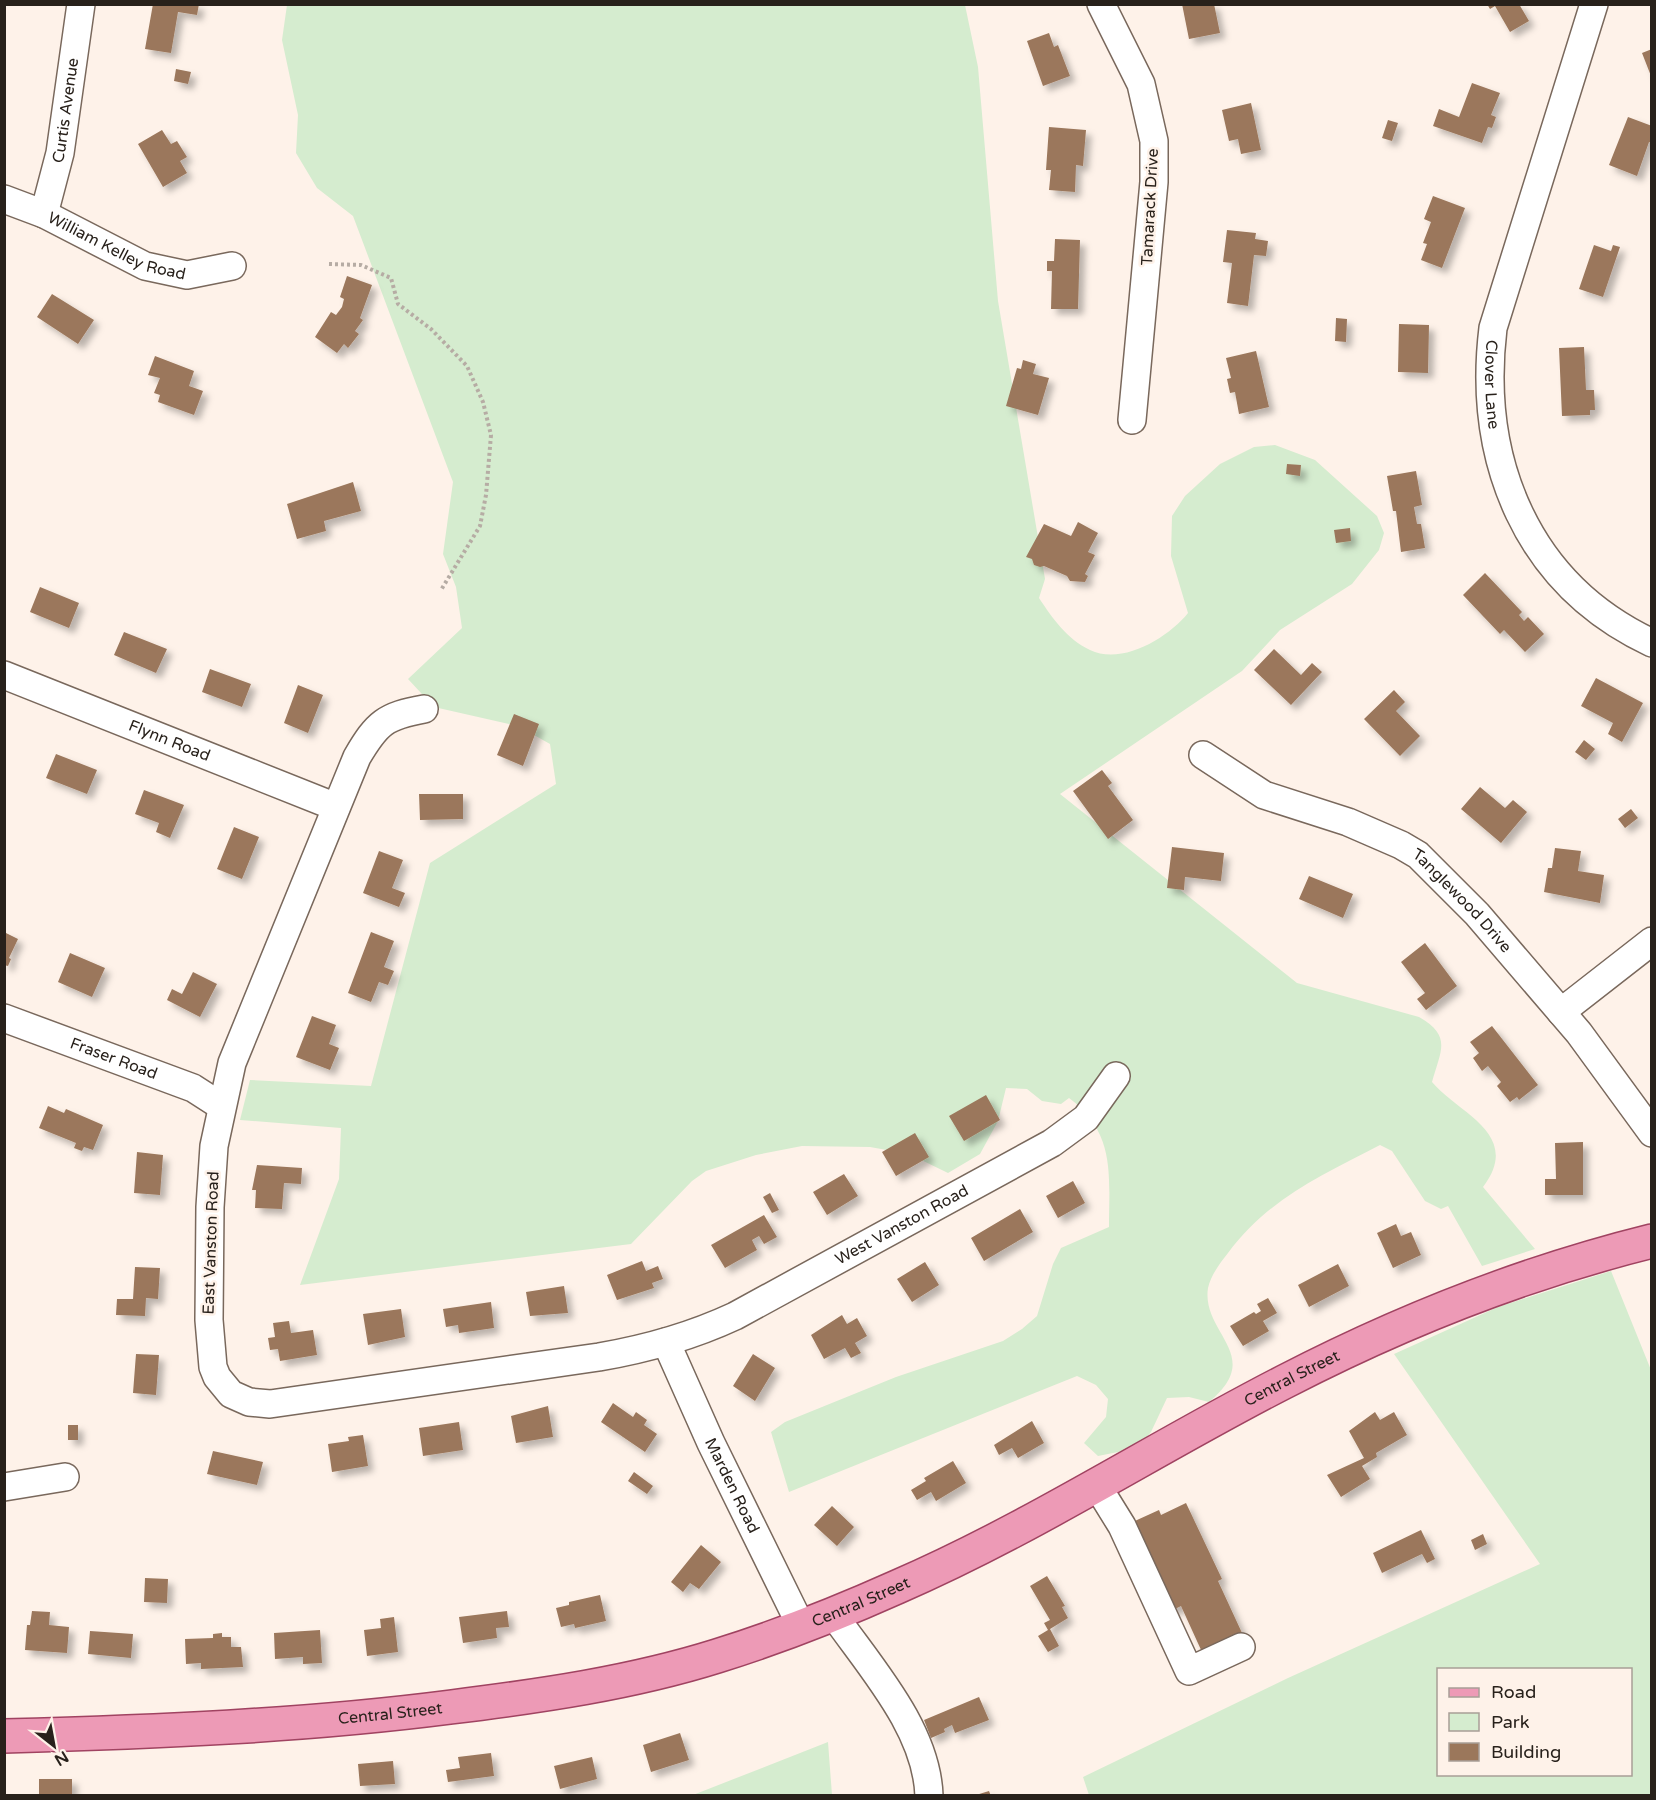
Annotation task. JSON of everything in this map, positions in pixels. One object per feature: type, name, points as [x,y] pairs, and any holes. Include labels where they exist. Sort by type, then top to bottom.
[{"type":"main road","name":"Central Street","points":[[20,1735],[298,1722],[518,1699],[583,1688],[684,1664],[833,1614],[966,1555],[1284,1382],[1420,1316],[1501,1284],[1591,1256],[1652,1241]]},
{"type":"street","name":"Curtis Avenue","points":[[44,214],[60,153],[81,4]]},
{"type":"street","name":"Tamarack Drive","points":[[1101,4],[1141,84],[1154,141],[1154,182],[1132,420]]},
{"type":"street","name":"Clover Lane","points":[[1594,4],[1493,328],[1489,365],[1490,404],[1496,449],[1510,494],[1543,554],[1591,604],[1609,619],[1652,643]]},
{"type":"street","name":"William Kelley Road","points":[[4,199],[44,214],[144,266],[171,274],[187,275],[232,266]]},
{"type":"street","name":"Flynn Road","points":[[4,675],[336,807]]},
{"type":"street","name":"East Vanston Road","points":[[424,709],[396,714],[375,731],[357,757],[232,1063],[221,1106],[214,1152],[210,1208],[210,1355],[217,1377],[239,1400],[270,1404],[620,1353],[666,1342]]},
{"type":"street","name":"Tanglewood Drive","points":[[1203,754],[1264,795],[1348,822],[1401,844],[1418,855],[1477,914],[1561,1012],[1624,1092],[1652,1133]]},
{"type":"street","points":[[1561,1012],[1652,941]]},
{"type":"street","name":"Fraser Road","points":[[4,1018],[193,1088],[221,1106]]},
{"type":"street","name":"West Vanston Road","points":[[666,1342],[735,1316],[1052,1143],[1086,1118],[1116,1076]]},
{"type":"street","name":"Marden Road","points":[[666,1342],[711,1443],[801,1626]]},
{"type":"street","points":[[4,1487],[64,1478]]},
{"type":"street","points":[[1096,1484],[1122,1526],[1189,1671],[1241,1647]]},
{"type":"street","points":[[833,1614],[906,1720],[923,1756],[929,1796]]},
{"type":"street","points":[[4,1756],[20,1735]]},
{"type":"path","points":[[329,264],[361,265],[391,278],[398,304],[431,329],[467,366],[483,402],[492,435],[486,495],[480,526],[441,590]]},
{"type":"green space","points":[[287,5],[965,5],[978,67],[998,301],[1045,579],[1039,598],[1055,621],[1074,640],[1090,650],[1103,654],[1130,652],[1157,639],[1180,622],[1188,613],[1171,556],[1172,516],[1185,496],[1220,464],[1254,447],[1275,445],[1315,460],[1377,516],[1384,533],[1379,550],[1352,584],[1280,630],[1242,671],[1060,794],[1297,983],[1419,1017],[1429,1024],[1440,1037],[1441,1045],[1432,1082],[1471,1115],[1492,1139],[1496,1153],[1493,1169],[1483,1187],[1535,1249],[1482,1266],[1448,1206],[1441,1209],[1425,1201],[1392,1151],[1380,1145],[1297,1190],[1261,1217],[1228,1253],[1209,1283],[1208,1304],[1232,1357],[1232,1371],[1225,1385],[1209,1402],[1189,1397],[1167,1398],[1151,1432],[1138,1448],[1098,1456],[1084,1443],[1106,1417],[1108,1399],[1096,1385],[1077,1376],[789,1492],[771,1432],[785,1422],[896,1377],[1003,1341],[1037,1316],[1053,1264],[1061,1248],[1109,1227],[1107,1156],[1095,1126],[1084,1111],[1069,1098],[1061,1104],[1042,1101],[1027,1089],[1006,1088],[998,1121],[980,1154],[948,1173],[909,1154],[870,1147],[802,1146],[756,1155],[706,1171],[692,1181],[631,1244],[300,1285],[339,1179],[341,1128],[240,1120],[250,1080],[371,1086],[430,863],[556,784],[550,744],[518,726],[434,707],[408,679],[462,628],[456,587],[443,554],[453,482],[353,216],[317,188],[296,153],[298,115],[282,40]]},
{"type":"green space","points":[[1611,1271],[1651,1370],[1651,1795],[1089,1795],[1083,1777],[1288,1678],[1540,1564],[1394,1354],[1498,1307]]},
{"type":"green space","points":[[828,1742],[832,1795],[693,1795]]},
{"type":"building","points":[[153,4],[199,4],[197,15],[178,12],[171,53],[145,49]]},
{"type":"building","points":[[1182,4],[1214,4],[1220,33],[1189,39]]},
{"type":"building","points":[[1487,4],[1519,4],[1529,21],[1510,32],[1495,6],[1490,9]]},
{"type":"building","points":[[1049,33],[1054,47],[1058,45],[1070,76],[1043,86],[1027,41]]},
{"type":"building","points":[[1652,49],[1652,76],[1651,76],[1642,53]]},
{"type":"building","points":[[176,69],[191,72],[188,84],[174,81]]},
{"type":"building","points":[[1472,83],[1500,93],[1491,115],[1496,117],[1492,128],[1488,127],[1482,143],[1433,126],[1439,109],[1459,117]]},
{"type":"building","points":[[1251,103],[1261,150],[1241,154],[1238,139],[1229,141],[1222,110]]},
{"type":"building","points":[[1628,117],[1652,126],[1652,143],[1649,142],[1637,176],[1609,165]]},
{"type":"building","points":[[1388,120],[1398,123],[1392,141],[1382,138]]},
{"type":"building","points":[[1049,127],[1086,130],[1083,166],[1076,165],[1075,192],[1049,190],[1051,170],[1046,170]]},
{"type":"building","points":[[162,130],[171,144],[177,141],[187,157],[180,161],[187,173],[163,187],[138,144]]},
{"type":"building","points":[[1433,196],[1465,208],[1442,268],[1421,260],[1427,244],[1423,243],[1431,222],[1424,219]]},
{"type":"building","points":[[1227,230],[1256,233],[1255,239],[1268,241],[1266,256],[1254,255],[1248,306],[1227,303],[1232,263],[1223,262]]},
{"type":"building","points":[[1055,239],[1080,240],[1078,309],[1051,309],[1052,271],[1047,271],[1047,261],[1054,261]]},
{"type":"building","points":[[1594,245],[1611,251],[1613,245],[1620,247],[1603,297],[1579,289]]},
{"type":"building","points":[[347,276],[372,285],[360,318],[363,320],[355,331],[359,334],[348,348],[344,344],[337,353],[315,337],[331,312],[336,315],[342,307],[344,299],[340,297]]},
{"type":"building","points":[[52,294],[94,320],[78,344],[37,317]]},
{"type":"building","points":[[1336,318],[1347,319],[1346,342],[1335,341]]},
{"type":"building","points":[[1399,324],[1429,325],[1428,373],[1398,372]]},
{"type":"building","points":[[1584,347],[1586,390],[1594,390],[1595,410],[1590,410],[1590,415],[1562,416],[1559,348]]},
{"type":"building","points":[[1256,351],[1269,407],[1239,414],[1235,392],[1230,393],[1227,379],[1231,378],[1226,358]]},
{"type":"building","points":[[155,356],[194,371],[189,386],[203,391],[194,415],[158,402],[160,395],[154,393],[160,378],[148,375]]},
{"type":"building","points":[[1023,360],[1036,364],[1033,374],[1049,378],[1038,415],[1006,406],[1017,368],[1021,369]]},
{"type":"building","points":[[1287,464],[1301,465],[1300,476],[1286,474]]},
{"type":"building","points":[[1416,471],[1422,505],[1414,507],[1417,524],[1421,524],[1425,548],[1401,552],[1396,511],[1393,511],[1387,476]]},
{"type":"building","points":[[353,482],[361,511],[324,521],[326,531],[297,539],[287,504]]},
{"type":"building","points":[[1078,522],[1098,533],[1088,552],[1095,555],[1085,574],[1088,576],[1085,582],[1070,581],[1067,576],[1044,566],[1034,565],[1032,559],[1026,557],[1044,524],[1071,536]]},
{"type":"building","points":[[1350,528],[1351,541],[1336,543],[1334,530]]},
{"type":"building","points":[[1485,573],[1522,612],[1519,615],[1524,621],[1528,617],[1544,634],[1525,652],[1504,630],[1500,634],[1463,595]]},
{"type":"building","points":[[40,587],[79,603],[69,628],[30,612]]},
{"type":"building","points":[[124,632],[167,649],[156,673],[114,655]]},
{"type":"building","points":[[1274,649],[1301,675],[1312,663],[1322,672],[1291,705],[1254,670]]},
{"type":"building","points":[[210,669],[251,684],[242,707],[202,692]]},
{"type":"building","points":[[1596,678],[1643,703],[1622,742],[1608,734],[1613,723],[1581,706]]},
{"type":"building","points":[[298,685],[323,695],[308,733],[284,723]]},
{"type":"building","points":[[1394,690],[1405,702],[1396,711],[1420,736],[1400,756],[1364,719]]},
{"type":"building","points":[[514,714],[539,724],[523,766],[497,755]]},
{"type":"building","points":[[1584,740],[1595,749],[1586,760],[1575,752]]},
{"type":"building","points":[[56,754],[97,770],[87,794],[46,778]]},
{"type":"building","points":[[1102,770],[1112,783],[1108,786],[1133,820],[1108,839],[1073,791]]},
{"type":"building","points":[[1480,787],[1505,808],[1513,800],[1527,812],[1501,843],[1461,809]]},
{"type":"building","points":[[144,790],[184,805],[170,838],[156,832],[159,823],[135,814]]},
{"type":"building","points":[[419,794],[463,794],[463,819],[420,820]]},
{"type":"building","points":[[1631,809],[1638,818],[1625,828],[1618,819]]},
{"type":"building","points":[[234,827],[259,837],[242,879],[217,869]]},
{"type":"building","points":[[1172,847],[1224,853],[1221,881],[1185,877],[1184,890],[1167,888]]},
{"type":"building","points":[[1555,848],[1581,851],[1578,871],[1604,875],[1600,903],[1544,892],[1548,868],[1552,868]]},
{"type":"building","points":[[379,851],[403,860],[392,888],[405,893],[399,907],[363,893]]},
{"type":"building","points":[[1309,876],[1353,894],[1343,918],[1299,899]]},
{"type":"building","points":[[4,932],[18,939],[9,958],[11,959],[8,966],[4,965]]},
{"type":"building","points":[[371,932],[394,941],[384,967],[394,971],[388,985],[379,982],[371,1002],[348,993]]},
{"type":"building","points":[[1425,943],[1457,986],[1426,1010],[1417,999],[1425,993],[1401,962]]},
{"type":"building","points":[[70,953],[105,968],[92,997],[58,982]]},
{"type":"building","points":[[193,972],[217,984],[200,1017],[167,1000],[172,989],[182,994]]},
{"type":"building","points":[[312,1016],[336,1025],[329,1044],[339,1048],[330,1070],[296,1057]]},
{"type":"building","points":[[1492,1026],[1538,1085],[1519,1100],[1517,1097],[1510,1102],[1497,1086],[1501,1082],[1488,1066],[1482,1071],[1473,1058],[1479,1053],[1470,1042]]},
{"type":"building","points":[[986,1095],[1000,1120],[964,1141],[949,1116]]},
{"type":"building","points":[[48,1106],[64,1113],[66,1109],[103,1125],[93,1150],[84,1147],[82,1151],[74,1148],[76,1143],[39,1128]]},
{"type":"building","points":[[915,1133],[929,1157],[896,1176],[882,1152]]},
{"type":"building","points":[[1583,1142],[1583,1195],[1545,1195],[1545,1179],[1556,1179],[1555,1143]]},
{"type":"building","points":[[137,1152],[163,1155],[160,1195],[134,1193]]},
{"type":"building","points":[[257,1165],[302,1168],[301,1184],[284,1183],[282,1209],[255,1208],[256,1190],[252,1190]]},
{"type":"building","points":[[844,1174],[858,1196],[827,1215],[813,1192]]},
{"type":"building","points":[[1073,1181],[1085,1203],[1058,1218],[1046,1196]]},
{"type":"building","points":[[770,1193],[779,1210],[772,1213],[763,1197]]},
{"type":"building","points":[[1020,1209],[1033,1232],[984,1261],[971,1238]]},
{"type":"building","points":[[764,1215],[777,1237],[764,1244],[759,1236],[752,1240],[757,1250],[725,1268],[711,1245]]},
{"type":"building","points":[[1396,1224],[1401,1236],[1411,1232],[1421,1255],[1393,1268],[1377,1233]]},
{"type":"building","points":[[642,1261],[646,1271],[658,1266],[663,1279],[652,1283],[654,1288],[617,1300],[607,1275]]},
{"type":"building","points":[[925,1262],[939,1285],[912,1302],[897,1279]]},
{"type":"building","points":[[1338,1264],[1349,1286],[1309,1307],[1298,1285]]},
{"type":"building","points":[[135,1267],[160,1268],[158,1299],[146,1298],[145,1316],[116,1315],[117,1299],[133,1299]]},
{"type":"building","points":[[564,1286],[568,1313],[530,1316],[526,1292]]},
{"type":"building","points":[[1268,1298],[1277,1313],[1263,1321],[1269,1331],[1243,1346],[1230,1326],[1254,1312],[1256,1314],[1261,1311],[1257,1304]]},
{"type":"building","points":[[491,1302],[494,1328],[459,1333],[458,1325],[446,1327],[443,1309]]},
{"type":"building","points":[[401,1309],[405,1337],[368,1345],[363,1314]]},
{"type":"building","points":[[842,1315],[847,1324],[857,1318],[867,1336],[855,1343],[861,1353],[851,1358],[845,1348],[824,1359],[811,1335]]},
{"type":"building","points":[[289,1321],[291,1333],[313,1330],[317,1355],[280,1361],[278,1349],[270,1350],[268,1338],[275,1337],[273,1323]]},
{"type":"building","points":[[136,1354],[159,1355],[156,1395],[133,1393]]},
{"type":"building","points":[[753,1354],[775,1368],[755,1401],[733,1386]]},
{"type":"building","points":[[613,1403],[633,1417],[636,1412],[647,1420],[644,1425],[657,1434],[645,1452],[601,1422]]},
{"type":"building","points":[[548,1406],[553,1437],[516,1443],[511,1416]]},
{"type":"building","points":[[1375,1412],[1380,1420],[1394,1412],[1407,1435],[1376,1453],[1377,1457],[1362,1466],[1370,1479],[1341,1497],[1327,1475],[1364,1458],[1349,1431]]},
{"type":"building","points":[[1032,1421],[1044,1443],[1018,1458],[1012,1448],[999,1455],[994,1445]]},
{"type":"building","points":[[459,1422],[463,1450],[423,1456],[419,1428]]},
{"type":"building","points":[[68,1425],[78,1425],[78,1440],[68,1440]]},
{"type":"building","points":[[363,1435],[368,1466],[332,1472],[328,1444],[349,1441],[348,1437]]},
{"type":"building","points":[[213,1451],[263,1462],[257,1485],[207,1474]]},
{"type":"building","points":[[953,1461],[966,1483],[936,1501],[931,1492],[917,1500],[911,1490],[926,1481],[924,1478]]},
{"type":"building","points":[[634,1472],[653,1486],[647,1494],[628,1481]]},
{"type":"building","points":[[1186,1503],[1222,1579],[1218,1581],[1242,1633],[1202,1652],[1181,1606],[1171,1611],[1126,1525],[1159,1510],[1161,1515]]},
{"type":"building","points":[[832,1506],[854,1527],[837,1546],[814,1525]]},
{"type":"building","points":[[1421,1530],[1435,1559],[1427,1563],[1422,1554],[1382,1573],[1373,1553]]},
{"type":"building","points":[[1483,1534],[1487,1544],[1475,1550],[1471,1540]]},
{"type":"building","points":[[701,1545],[721,1562],[699,1589],[690,1583],[683,1592],[671,1582]]},
{"type":"building","points":[[1047,1576],[1065,1606],[1062,1607],[1068,1618],[1050,1629],[1059,1646],[1048,1652],[1038,1636],[1048,1630],[1044,1623],[1050,1620],[1030,1586]]},
{"type":"building","points":[[145,1578],[168,1579],[167,1603],[144,1602]]},
{"type":"building","points":[[600,1595],[606,1621],[575,1628],[574,1624],[561,1627],[556,1608],[569,1605],[569,1602]]},
{"type":"building","points":[[32,1611],[50,1612],[49,1625],[69,1627],[67,1653],[25,1650],[27,1625],[30,1625]]},
{"type":"building","points":[[507,1611],[509,1627],[496,1628],[497,1638],[463,1643],[459,1617]]},
{"type":"building","points":[[394,1617],[398,1652],[367,1656],[364,1630],[381,1628],[380,1619]]},
{"type":"building","points":[[320,1630],[322,1663],[303,1664],[303,1657],[275,1659],[274,1633]]},
{"type":"building","points":[[90,1631],[133,1634],[131,1658],[88,1654]]},
{"type":"building","points":[[222,1633],[222,1637],[231,1637],[231,1647],[241,1647],[243,1667],[201,1669],[201,1663],[186,1664],[185,1639],[213,1638],[213,1634]]},
{"type":"building","points":[[979,1697],[989,1720],[955,1733],[952,1725],[944,1729],[945,1732],[931,1738],[924,1720]]},
{"type":"building","points":[[680,1733],[689,1760],[651,1772],[643,1745]]},
{"type":"building","points":[[491,1753],[494,1776],[448,1782],[446,1770],[460,1768],[458,1757]]},
{"type":"building","points":[[592,1757],[597,1779],[560,1789],[554,1766]]},
{"type":"building","points":[[393,1761],[395,1784],[360,1786],[358,1764]]},
{"type":"building","points":[[39,1779],[72,1779],[72,1796],[39,1796]]},
{"type":"building","points":[[989,1791],[991,1796],[976,1796],[976,1795]]}]
